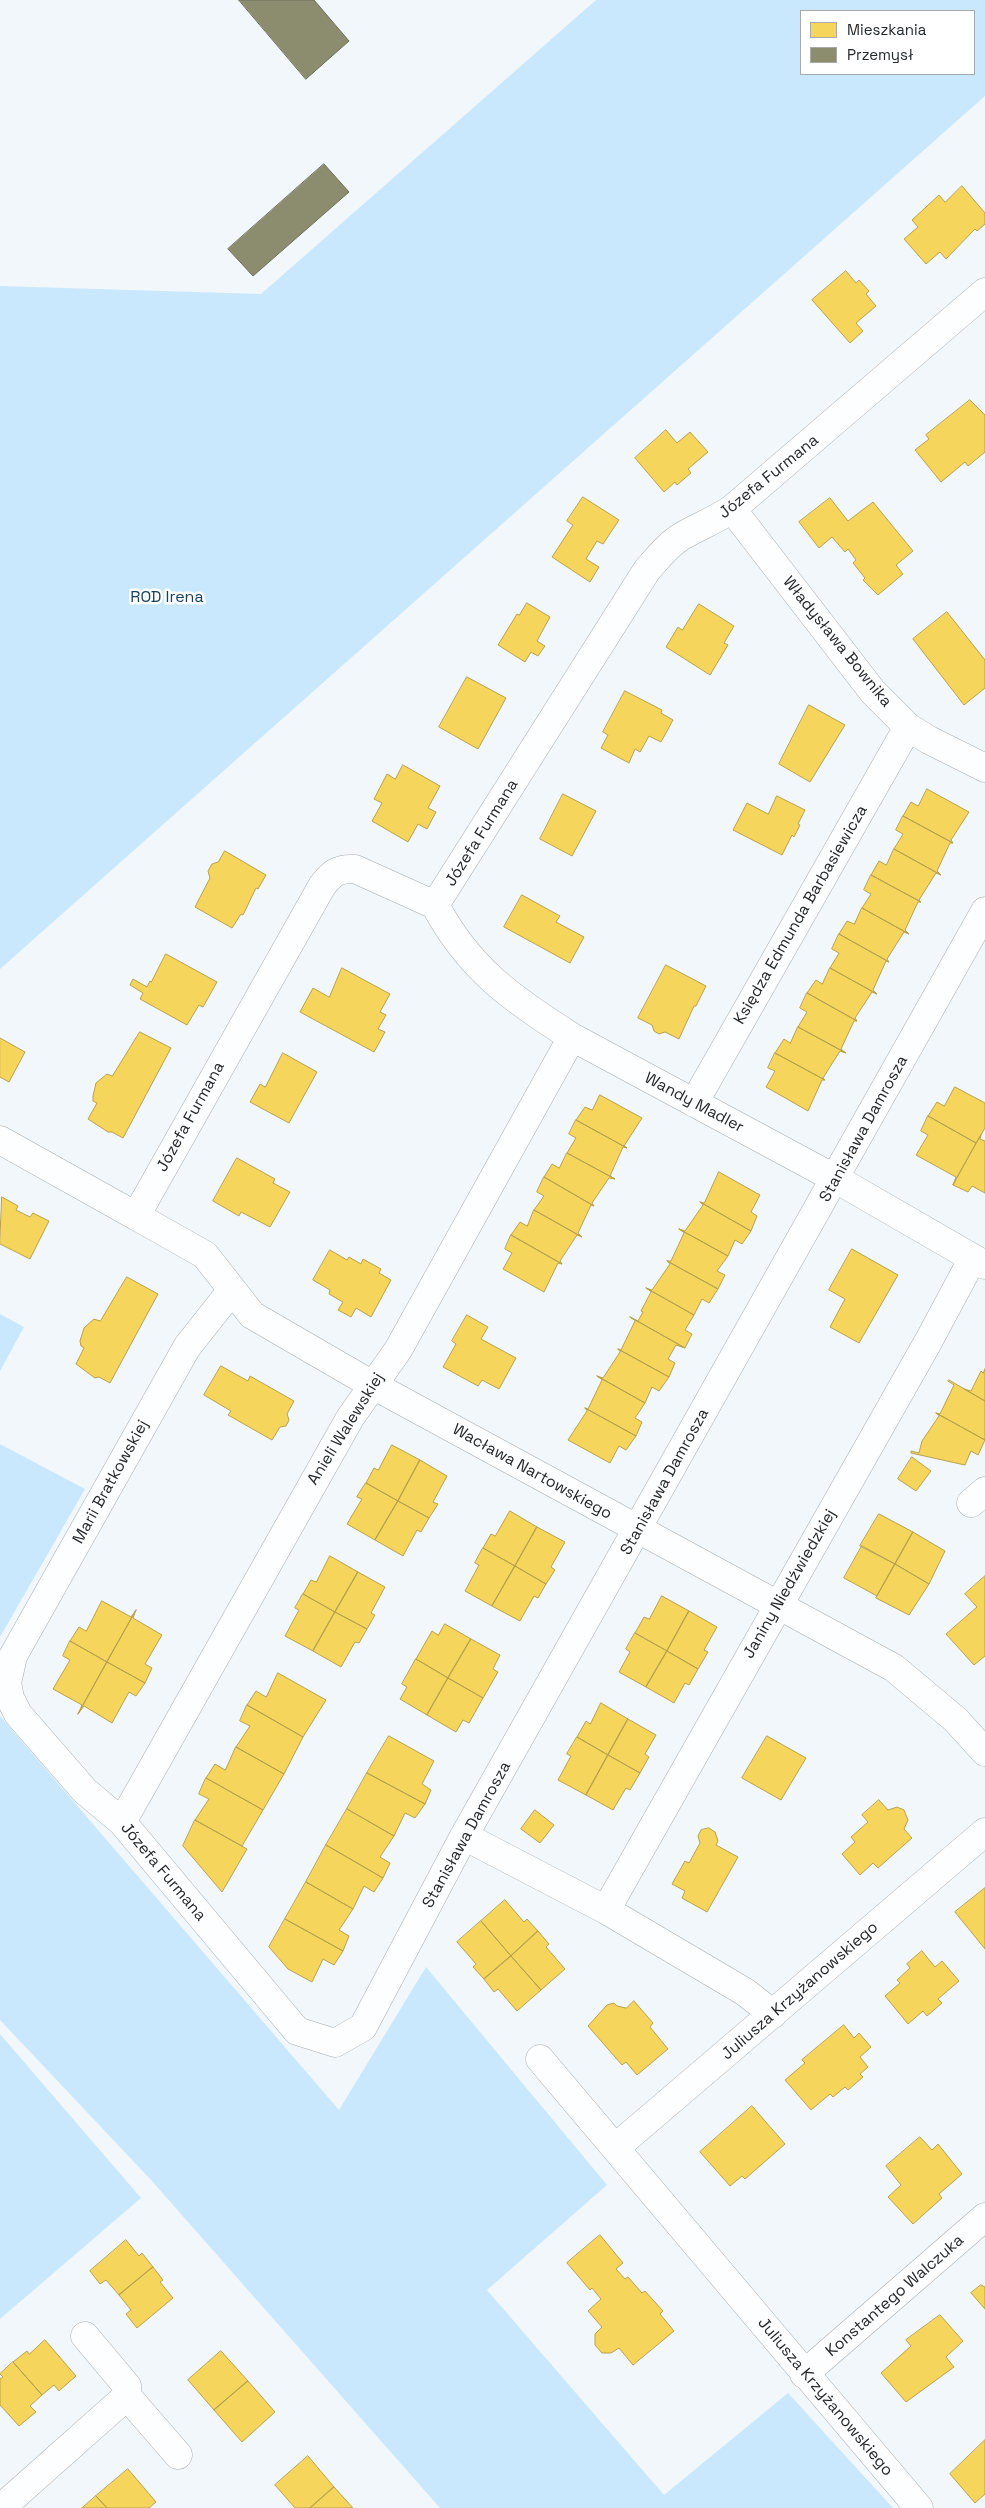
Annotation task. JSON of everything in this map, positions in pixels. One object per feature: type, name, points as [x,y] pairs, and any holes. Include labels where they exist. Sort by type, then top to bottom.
[{"type":"street","name":"Józefa Furmana","points":[[136,1216],[322,886],[331,874],[341,868],[355,869],[436,904],[647,570],[682,535],[713,521],[732,509],[985,292]]},
{"type":"street","name":"Władysława Bownika","points":[[732,509],[873,692],[908,726],[929,740],[985,768]]},
{"type":"street","name":"Księdza Edmunda Barbasiewicza","points":[[694,1104],[908,726]]},
{"type":"street","name":"Wandy Madler","points":[[436,904],[451,934],[473,961],[532,1012],[572,1037],[836,1179],[979,1262]]},
{"type":"street","name":"Stanisława Damrosza","points":[[335,2043],[363,2027],[464,1836],[639,1530],[985,910]]},
{"type":"street","name":"Anieli Walewskiej","points":[[122,1822],[345,1426],[371,1384],[398,1350],[572,1037]]},
{"type":"street","points":[[0,1140],[136,1216]]},
{"type":"street","name":"Wacława Nartowskiego","points":[[136,1216],[205,1255],[252,1315],[371,1384],[639,1530],[779,1603],[894,1668],[956,1720],[985,1752]]},
{"type":"street","name":"Janiny Niedźwiedzkiej","points":[[606,1910],[928,1342],[979,1262]]},
{"type":"street","name":"Marii Bratkowskiej","points":[[7,1683],[13,1656],[182,1356],[198,1331],[232,1290]]},
{"type":"street","name":"Józefa Furmana","points":[[7,1683],[10,1698],[18,1714],[85,1791],[122,1822],[297,2031],[335,2043]]},
{"type":"street","name":"Juliusza Krzyżanowskiego","points":[[615,2148],[985,1832]]},
{"type":"street","points":[[464,1836],[606,1910],[745,1992],[773,2014]]},
{"type":"street","name":"Juliusza Krzyżanowskiego","points":[[540,2059],[919,2508]]},
{"type":"street","name":"Konstantego Walczuka","points":[[804,2374],[985,2217]]},
{"type":"street","points":[[85,2336],[127,2386],[127,2396],[178,2455]]},
{"type":"street","points":[[1,2508],[127,2396]]},
{"type":"green space","name":"ROD Irena","points":[[596,0],[985,0],[985,96],[0,969],[0,286],[261,294]]},
{"type":"green space","points":[[0,1314],[24,1327],[0,1371]]},
{"type":"green space","points":[[0,1444],[85,1489],[0,1637]]},
{"type":"green space","points":[[0,1716],[339,2110],[426,1967],[607,2185],[487,2290],[664,2495],[788,2393],[893,2508],[440,2508],[151,2180],[0,2020]]},
{"type":"green space","points":[[0,2034],[141,2198],[0,2319]]},
{"type":"building: Mieszkania","points":[[962,186],[985,213],[985,224],[977,231],[975,229],[946,259],[940,252],[926,264],[904,239],[918,227],[912,220],[939,195],[945,202]]},
{"type":"building: Mieszkania","points":[[846,271],[856,283],[859,280],[869,291],[866,294],[876,306],[856,323],[863,331],[850,343],[812,300]]},
{"type":"building: Mieszkania","points":[[970,400],[985,415],[985,452],[968,466],[965,462],[941,482],[915,450],[929,439],[926,435]]},
{"type":"building: Mieszkania","points":[[666,430],[677,443],[690,432],[708,452],[688,469],[691,473],[677,485],[675,482],[664,492],[635,458]]},
{"type":"building: Mieszkania","points":[[583,497],[619,520],[603,544],[597,541],[586,559],[599,567],[590,582],[552,557],[573,525],[567,521]]},
{"type":"building: Mieszkania","points":[[830,498],[848,521],[873,502],[913,551],[896,565],[903,574],[878,595],[863,580],[865,578],[853,563],[856,560],[848,549],[845,552],[832,537],[819,548],[799,522]]},
{"type":"building: Mieszkania","points":[[527,603],[550,617],[537,641],[545,646],[538,656],[531,652],[525,662],[498,645],[517,614],[519,615]]},
{"type":"building: Mieszkania","points":[[699,604],[734,626],[724,643],[728,645],[710,675],[666,647],[678,627],[682,630]]},
{"type":"building: Mieszkania","points":[[947,612],[985,660],[985,688],[964,705],[913,639]]},
{"type":"building: Mieszkania","points":[[467,677],[506,698],[478,749],[439,727]]},
{"type":"building: Mieszkania","points":[[625,691],[662,710],[661,713],[673,720],[661,742],[649,736],[640,752],[635,749],[629,763],[601,748],[608,735],[603,732]]},
{"type":"building: Mieszkania","points":[[809,705],[845,725],[810,782],[779,764]]},
{"type":"building: Mieszkania","points":[[403,765],[440,786],[428,808],[436,812],[427,829],[418,824],[408,842],[372,821],[382,803],[374,799],[387,774],[395,779]]},
{"type":"building: Mieszkania","points":[[927,789],[969,812],[951,840],[953,843],[903,816],[911,802],[918,806]]},
{"type":"building: Mieszkania","points":[[563,794],[596,811],[572,856],[540,839]]},
{"type":"building: Mieszkania","points":[[777,796],[805,810],[794,837],[792,835],[782,855],[733,830],[747,803],[768,814]]},
{"type":"building: Mieszkania","points":[[903,816],[953,843],[950,843],[937,871],[941,875],[894,849],[903,834],[896,830]]},
{"type":"building: Mieszkania","points":[[894,849],[941,875],[936,873],[919,900],[921,902],[871,875],[879,861],[886,865]]},
{"type":"building: Mieszkania","points":[[225,851],[266,875],[258,889],[256,888],[243,915],[241,914],[232,928],[195,907],[210,878],[208,871],[212,864],[218,862]]},
{"type":"building: Mieszkania","points":[[871,875],[921,902],[918,902],[905,930],[909,934],[862,908],[871,894],[864,890]]},
{"type":"building: Mieszkania","points":[[522,895],[560,916],[556,922],[584,937],[570,963],[504,927]]},
{"type":"building: Mieszkania","points":[[862,908],[909,934],[904,932],[887,959],[889,962],[839,934],[847,921],[854,924]]},
{"type":"building: Mieszkania","points":[[839,934],[889,962],[886,961],[873,990],[877,994],[830,968],[839,953],[832,949]]},
{"type":"building: Mieszkania","points":[[166,954],[217,982],[203,1007],[199,1005],[187,1025],[140,999],[143,993],[130,985],[133,979],[147,987]]},
{"type":"building: Mieszkania","points":[[666,965],[706,986],[696,1006],[694,1006],[679,1039],[665,1032],[659,1034],[654,1031],[652,1025],[638,1018]]},
{"type":"building: Mieszkania","points":[[342,968],[390,994],[380,1012],[386,1015],[378,1029],[385,1032],[374,1052],[300,1012],[313,988],[329,997]]},
{"type":"building: Mieszkania","points":[[830,968],[877,994],[872,992],[855,1018],[857,1021],[807,993],[816,980],[822,984]]},
{"type":"building: Mieszkania","points":[[807,993],[857,1021],[854,1021],[841,1049],[846,1053],[798,1027],[807,1012],[800,1008]]},
{"type":"building: Mieszkania","points":[[798,1027],[846,1053],[840,1051],[823,1078],[825,1080],[775,1053],[784,1039],[790,1043]]},
{"type":"building: Mieszkania","points":[[140,1032],[171,1048],[123,1138],[108,1132],[88,1119],[97,1103],[93,1101],[96,1083],[107,1074],[112,1076]]},
{"type":"building: Mieszkania","points":[[0,1038],[25,1052],[9,1082],[0,1077]]},
{"type":"building: Mieszkania","points":[[283,1053],[317,1072],[289,1123],[250,1102],[260,1084],[265,1087]]},
{"type":"building: Mieszkania","points":[[775,1053],[825,1080],[822,1080],[808,1111],[766,1087],[775,1071],[768,1068]]},
{"type":"building: Mieszkania","points":[[955,1087],[985,1103],[985,1128],[976,1143],[928,1116],[937,1102],[944,1106]]},
{"type":"building: Mieszkania","points":[[600,1095],[642,1118],[624,1146],[627,1148],[576,1120],[585,1107],[592,1110]]},
{"type":"building: Mieszkania","points":[[928,1116],[976,1143],[953,1185],[956,1177],[916,1155],[928,1135],[921,1131]]},
{"type":"building: Mieszkania","points":[[576,1120],[627,1148],[623,1147],[610,1176],[615,1179],[567,1153],[576,1138],[569,1134]]},
{"type":"building: Mieszkania","points":[[981,1135],[980,1139],[985,1141],[985,1193],[972,1186],[968,1192],[953,1185]]},
{"type":"building: Mieszkania","points":[[567,1153],[615,1179],[609,1178],[592,1203],[594,1206],[544,1177],[552,1164],[559,1168]]},
{"type":"building: Mieszkania","points":[[237,1158],[275,1179],[273,1183],[290,1192],[270,1227],[241,1212],[239,1216],[213,1201]]},
{"type":"building: Mieszkania","points":[[719,1172],[760,1195],[751,1212],[757,1216],[751,1231],[700,1202],[704,1203]]},
{"type":"building: Mieszkania","points":[[544,1177],[594,1206],[591,1205],[578,1233],[582,1237],[534,1210],[544,1196],[537,1192]]},
{"type":"building: Mieszkania","points":[[2,1197],[18,1206],[16,1210],[30,1217],[33,1213],[49,1221],[30,1259],[0,1244]]},
{"type":"building: Mieszkania","points":[[700,1202],[751,1231],[742,1244],[735,1240],[728,1256],[679,1229],[685,1231],[703,1205]]},
{"type":"building: Mieszkania","points":[[534,1210],[582,1237],[577,1235],[560,1261],[562,1264],[511,1235],[520,1222],[527,1226]]},
{"type":"building: Mieszkania","points":[[679,1229],[728,1256],[717,1271],[725,1275],[718,1289],[667,1261],[671,1261],[684,1233]]},
{"type":"building: Mieszkania","points":[[511,1235],[562,1264],[558,1263],[544,1292],[503,1269],[512,1253],[505,1249]]},
{"type":"building: Mieszkania","points":[[852,1249],[898,1275],[859,1343],[830,1327],[845,1299],[829,1290]]},
{"type":"building: Mieszkania","points":[[330,1250],[347,1260],[349,1257],[361,1264],[363,1259],[381,1269],[379,1273],[391,1280],[371,1317],[356,1308],[351,1317],[338,1310],[343,1302],[329,1294],[330,1290],[313,1280]]},
{"type":"building: Mieszkania","points":[[667,1261],[718,1289],[709,1303],[702,1299],[694,1315],[646,1288],[652,1290],[670,1264]]},
{"type":"building: Mieszkania","points":[[127,1277],[158,1294],[110,1383],[99,1377],[95,1378],[76,1364],[84,1348],[81,1346],[80,1341],[84,1328],[94,1319],[100,1321]]},
{"type":"building: Mieszkania","points":[[646,1288],[694,1315],[685,1330],[692,1334],[685,1348],[630,1317],[638,1321],[643,1312],[641,1311],[651,1292]]},
{"type":"building: Mieszkania","points":[[467,1315],[488,1327],[481,1339],[516,1358],[499,1389],[482,1380],[478,1386],[443,1367],[456,1344],[452,1341]]},
{"type":"building: Mieszkania","points":[[630,1317],[685,1348],[676,1345],[668,1359],[675,1363],[669,1377],[618,1349],[621,1350],[635,1321]]},
{"type":"building: Mieszkania","points":[[618,1349],[669,1377],[659,1391],[652,1387],[645,1403],[597,1376],[603,1378],[620,1352]]},
{"type":"building: Mieszkania","points":[[221,1366],[248,1381],[250,1376],[294,1401],[287,1414],[289,1420],[286,1426],[280,1427],[272,1440],[228,1415],[231,1411],[204,1395]]},
{"type":"building: Mieszkania","points":[[985,1369],[985,1401],[964,1389],[971,1391],[981,1371],[983,1373]]},
{"type":"building: Mieszkania","points":[[597,1376],[645,1403],[635,1418],[642,1422],[636,1436],[585,1408],[588,1409],[602,1380]]},
{"type":"building: Mieszkania","points":[[949,1380],[985,1401],[985,1440],[936,1413],[940,1414],[954,1385]]},
{"type":"building: Mieszkania","points":[[585,1408],[636,1436],[626,1450],[619,1446],[610,1463],[568,1440],[587,1411]]},
{"type":"building: Mieszkania","points":[[936,1413],[985,1440],[978,1455],[971,1451],[965,1465],[911,1453],[911,1451],[919,1453],[922,1441],[939,1416]]},
{"type":"building: Mieszkania","points":[[392,1445],[420,1460],[398,1501],[366,1483],[374,1468],[378,1470]]},
{"type":"building: Mieszkania","points":[[912,1457],[931,1471],[916,1491],[898,1479]]},
{"type":"building: Mieszkania","points":[[420,1460],[447,1476],[433,1502],[438,1504],[429,1518],[398,1501]]},
{"type":"building: Mieszkania","points":[[366,1483],[398,1501],[375,1540],[347,1524],[362,1499],[357,1497]]},
{"type":"building: Mieszkania","points":[[398,1501],[429,1518],[421,1532],[417,1530],[403,1556],[375,1540]]},
{"type":"building: Mieszkania","points":[[510,1511],[537,1527],[515,1566],[483,1548],[491,1534],[495,1536]]},
{"type":"building: Mieszkania","points":[[879,1514],[913,1532],[895,1564],[860,1546]]},
{"type":"building: Mieszkania","points":[[537,1527],[565,1542],[551,1567],[555,1570],[546,1584],[515,1566]]},
{"type":"building: Mieszkania","points":[[913,1532],[945,1551],[929,1584],[895,1564]]},
{"type":"building: Mieszkania","points":[[862,1546],[895,1564],[877,1596],[844,1578]]},
{"type":"building: Mieszkania","points":[[483,1548],[515,1566],[492,1606],[465,1591],[479,1565],[475,1563]]},
{"type":"building: Mieszkania","points":[[330,1556],[358,1572],[335,1612],[303,1594],[311,1580],[316,1582]]},
{"type":"building: Mieszkania","points":[[895,1564],[929,1584],[909,1615],[876,1598]]},
{"type":"building: Mieszkania","points":[[515,1566],[546,1584],[538,1598],[534,1596],[520,1621],[492,1606]]},
{"type":"building: Mieszkania","points":[[358,1572],[385,1587],[371,1613],[375,1615],[367,1629],[335,1612]]},
{"type":"building: Mieszkania","points":[[985,1576],[985,1656],[974,1665],[946,1634],[977,1607],[965,1594]]},
{"type":"building: Mieszkania","points":[[303,1594],[335,1612],[313,1651],[285,1636],[299,1610],[295,1608]]},
{"type":"building: Mieszkania","points":[[662,1596],[689,1611],[667,1651],[635,1633],[644,1617],[649,1619]]},
{"type":"building: Mieszkania","points":[[102,1601],[131,1617],[136,1610],[107,1662],[70,1641],[79,1627],[86,1631]]},
{"type":"building: Mieszkania","points":[[136,1610],[133,1618],[162,1635],[145,1664],[152,1668],[145,1683],[107,1662]]},
{"type":"building: Mieszkania","points":[[689,1611],[717,1627],[704,1650],[708,1652],[698,1669],[667,1651]]},
{"type":"building: Mieszkania","points":[[335,1612],[367,1629],[359,1643],[355,1642],[341,1667],[313,1651]]},
{"type":"building: Mieszkania","points":[[445,1624],[471,1639],[448,1678],[416,1659],[432,1631],[438,1635]]},
{"type":"building: Mieszkania","points":[[635,1633],[667,1651],[646,1687],[619,1672],[630,1652],[626,1649]]},
{"type":"building: Mieszkania","points":[[471,1639],[500,1655],[493,1669],[498,1672],[483,1698],[448,1678]]},
{"type":"building: Mieszkania","points":[[70,1641],[107,1662],[78,1714],[82,1705],[53,1689],[70,1660],[63,1656]]},
{"type":"building: Mieszkania","points":[[667,1651],[698,1669],[689,1685],[685,1683],[674,1703],[646,1687]]},
{"type":"building: Mieszkania","points":[[416,1659],[448,1678],[427,1715],[400,1699],[407,1687],[402,1684]]},
{"type":"building: Mieszkania","points":[[107,1662],[145,1683],[136,1696],[129,1692],[112,1723],[84,1706],[78,1714]]},
{"type":"building: Mieszkania","points":[[278,1673],[326,1700],[303,1737],[247,1705],[256,1691],[266,1697]]},
{"type":"building: Mieszkania","points":[[448,1678],[483,1698],[469,1723],[463,1720],[456,1732],[427,1715]]},
{"type":"building: Mieszkania","points":[[601,1703],[628,1719],[608,1755],[577,1737],[586,1721],[590,1724]]},
{"type":"building: Mieszkania","points":[[247,1705],[303,1737],[284,1774],[236,1747],[250,1726],[240,1721]]},
{"type":"building: Mieszkania","points":[[628,1719],[656,1735],[645,1754],[649,1757],[640,1773],[608,1755]]},
{"type":"building: Mieszkania","points":[[389,1736],[434,1761],[422,1784],[431,1790],[425,1804],[367,1773]]},
{"type":"building: Mieszkania","points":[[767,1736],[806,1758],[781,1800],[742,1778]]},
{"type":"building: Mieszkania","points":[[577,1737],[608,1755],[586,1795],[558,1780],[571,1756],[567,1754]]},
{"type":"building: Mieszkania","points":[[236,1747],[284,1774],[263,1810],[206,1778],[215,1764],[225,1770]]},
{"type":"building: Mieszkania","points":[[608,1755],[640,1773],[630,1790],[626,1788],[613,1810],[586,1795]]},
{"type":"building: Mieszkania","points":[[367,1773],[425,1804],[415,1818],[405,1813],[394,1836],[347,1809]]},
{"type":"building: Mieszkania","points":[[206,1778],[263,1810],[242,1846],[195,1820],[209,1799],[199,1794]]},
{"type":"building: Mieszkania","points":[[879,1800],[888,1810],[897,1807],[904,1810],[908,1820],[904,1829],[912,1838],[878,1868],[873,1863],[860,1875],[842,1854],[855,1842],[851,1837],[868,1822],[862,1815]]},
{"type":"building: Mieszkania","points":[[347,1809],[394,1836],[380,1857],[390,1863],[383,1878],[326,1845]]},
{"type":"building: Mieszkania","points":[[535,1810],[554,1825],[540,1843],[521,1829]]},
{"type":"building: Mieszkania","points":[[195,1820],[247,1849],[222,1892],[183,1846]]},
{"type":"building: Mieszkania","points":[[709,1828],[715,1832],[718,1841],[716,1845],[738,1857],[707,1912],[682,1898],[685,1891],[672,1884],[685,1861],[689,1863],[700,1843],[698,1836],[701,1830]]},
{"type":"building: Mieszkania","points":[[326,1845],[383,1878],[374,1892],[364,1886],[353,1909],[306,1882]]},
{"type":"building: Mieszkania","points":[[306,1882],[353,1909],[339,1930],[349,1936],[343,1951],[285,1919]]},
{"type":"building: Mieszkania","points":[[985,1888],[985,1949],[955,1912]]},
{"type":"building: Mieszkania","points":[[505,1900],[524,1922],[527,1919],[538,1931],[511,1956],[481,1921]]},
{"type":"building: Mieszkania","points":[[285,1919],[343,1951],[334,1965],[323,1959],[312,1982],[288,1969],[269,1947]]},
{"type":"building: Mieszkania","points":[[481,1921],[511,1956],[484,1979],[473,1967],[476,1964],[457,1942]]},
{"type":"building: Mieszkania","points":[[538,1931],[549,1944],[546,1947],[565,1969],[541,1990],[511,1956]]},
{"type":"building: Mieszkania","points":[[922,1951],[935,1967],[942,1961],[959,1981],[938,1999],[942,2003],[927,2016],[923,2011],[908,2024],[885,1996],[900,1983],[897,1980],[910,1968],[907,1964]]},
{"type":"building: Mieszkania","points":[[511,1956],[541,1990],[517,2011],[498,1989],[494,1992],[484,1979]]},
{"type":"building: Mieszkania","points":[[634,2001],[653,2023],[650,2027],[668,2049],[637,2075],[626,2062],[622,2065],[588,2026],[607,2005],[614,2003],[617,2006],[626,2008]]},
{"type":"building: Mieszkania","points":[[844,2025],[854,2038],[859,2033],[871,2047],[860,2057],[868,2067],[860,2074],[863,2077],[848,2090],[845,2087],[833,2097],[830,2094],[811,2110],[785,2080],[805,2063],[802,2060]]},
{"type":"building: Mieszkania","points":[[752,2106],[785,2144],[745,2179],[742,2176],[730,2186],[700,2152]]},
{"type":"building: Mieszkania","points":[[920,2137],[932,2150],[938,2144],[962,2174],[939,2194],[942,2198],[913,2224],[888,2197],[901,2185],[886,2166]]},
{"type":"building: Mieszkania","points":[[600,2235],[623,2263],[616,2269],[625,2279],[628,2277],[642,2293],[645,2291],[663,2311],[660,2314],[674,2331],[633,2365],[619,2348],[611,2353],[602,2353],[595,2345],[595,2334],[602,2327],[588,2311],[601,2299],[592,2288],[590,2290],[567,2263]]},
{"type":"building: Mieszkania","points":[[126,2240],[139,2256],[142,2253],[153,2267],[119,2295],[106,2280],[100,2284],[90,2271]]},
{"type":"building: Mieszkania","points":[[153,2267],[163,2280],[160,2282],[173,2298],[137,2328],[126,2314],[131,2310],[119,2295]]},
{"type":"building: Mieszkania","points":[[981,2285],[985,2287],[985,2309],[971,2293]]},
{"type":"building: Mieszkania","points":[[940,2315],[963,2341],[946,2357],[954,2367],[906,2402],[881,2373],[911,2346],[906,2340]]},
{"type":"building: Mieszkania","points":[[45,2340],[76,2376],[59,2391],[54,2385],[42,2395],[13,2362],[27,2351],[29,2354]]},
{"type":"building: Mieszkania","points":[[221,2351],[248,2381],[214,2410],[188,2380]]},
{"type":"building: Mieszkania","points":[[13,2362],[42,2395],[30,2406],[36,2412],[19,2426],[0,2405],[0,2379],[3,2377],[0,2374]]},
{"type":"building: Mieszkania","points":[[248,2381],[275,2412],[242,2442],[214,2410]]},
{"type":"building: Mieszkania","points":[[985,2440],[985,2494],[975,2503],[950,2474]]},
{"type":"building: Mieszkania","points":[[308,2456],[334,2487],[310,2508],[295,2508],[275,2485]]},
{"type":"building: Mieszkania","points":[[128,2469],[156,2502],[149,2508],[107,2508],[96,2496]]},
{"type":"building: Mieszkania","points":[[334,2487],[353,2508],[310,2508]]},
{"type":"building: Mieszkania","points":[[96,2496],[107,2508],[82,2508]]},
{"type":"building: Przemysł","points":[[239,0],[314,0],[349,41],[306,79]]},
{"type":"building: Przemysł","points":[[324,164],[349,192],[253,276],[228,249]]}]
